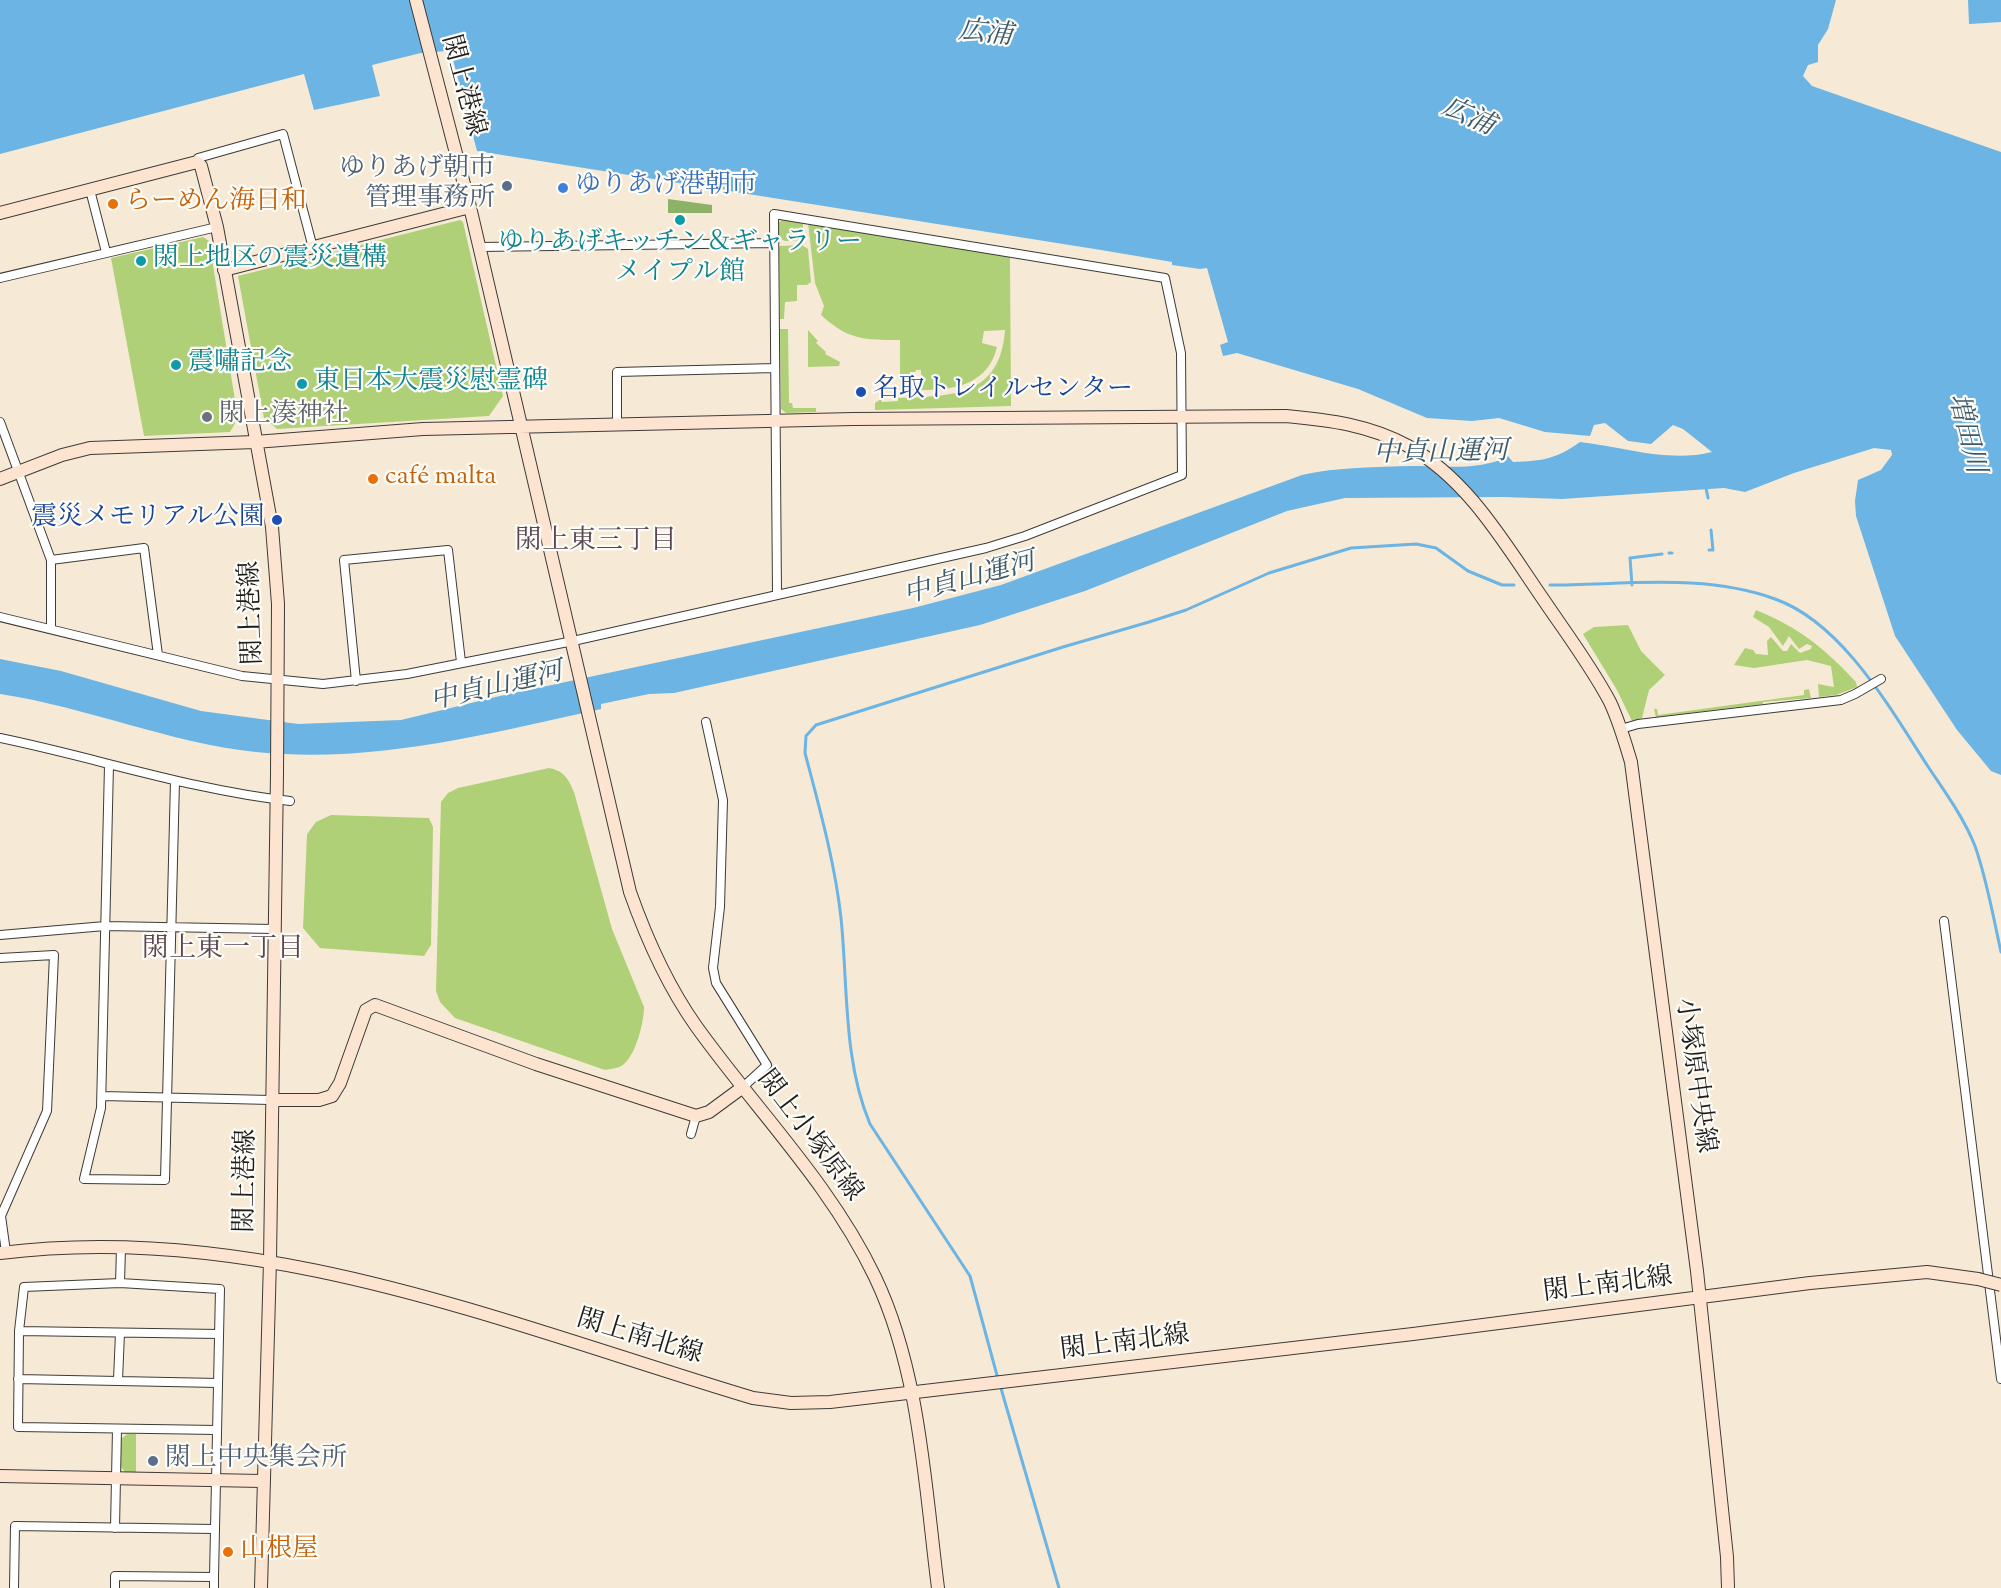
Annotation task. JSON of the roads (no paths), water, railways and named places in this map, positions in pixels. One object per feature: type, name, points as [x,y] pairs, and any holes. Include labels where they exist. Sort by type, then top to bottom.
[{"type":"street","name":"閖上港線","points":[[416,0],[470,207],[523,427]]},
{"type":"street","points":[[0,213],[197,162],[198,158],[283,134],[313,248]]},
{"type":"street","name":"閖上港線","points":[[197,162],[201,166],[217,227],[277,565],[278,707],[270,1260],[262,1481],[261,1588]]},
{"type":"street","points":[[90,190],[106,252]]},
{"type":"street","points":[[224,270],[470,207]]},
{"type":"street","points":[[0,617],[51,627],[242,676],[323,684],[356,681],[573,641],[986,548],[1025,536],[1182,476],[1181,353],[1165,278],[774,214],[777,595]]},
{"type":"street","points":[[0,278],[217,227]]},
{"type":"street","points":[[480,247],[774,243]]},
{"type":"street","points":[[617,425],[617,372],[775,368]]},
{"type":"street","points":[[0,479],[62,455],[90,448],[255,442],[423,429],[1181,416]]},
{"type":"street","name":"小塚原中央線","points":[[1181,416],[1286,416],[1336,421],[1374,430],[1422,455],[1452,480],[1480,510],[1598,681],[1621,729],[1637,795],[1699,1298],[1727,1557],[1728,1588]]},
{"type":"street","points":[[0,422],[51,560],[51,627]]},
{"type":"street","points":[[523,427],[573,641]]},
{"type":"street","points":[[51,560],[144,548],[158,655]]},
{"type":"street","points":[[356,681],[344,560],[448,550],[461,662]]},
{"type":"street","name":"閖上小塚原線","points":[[573,641],[630,892],[647,939],[668,982],[696,1026],[822,1188],[875,1278],[893,1323],[911,1392],[938,1588]]},
{"type":"street","points":[[1621,729],[1638,724],[1841,700],[1878,680]]},
{"type":"street","points":[[102,1096],[324,1100],[337,1090],[366,1010],[375,1005],[536,1064],[696,1116],[709,1112],[743,1087],[767,1065],[716,983],[713,968],[720,907],[723,800],[706,722]]},
{"type":"street","points":[[0,738],[175,782],[250,797],[290,801]]},
{"type":"street","points":[[109,765],[102,1108],[84,1179],[165,1180],[175,782]]},
{"type":"street","points":[[1944,921],[2001,1379]]},
{"type":"street","points":[[0,935],[105,926],[274,929]]},
{"type":"street","points":[[0,958],[54,955],[47,1111],[1,1216],[3,1253]]},
{"type":"street","points":[[691,1134],[696,1116]]},
{"type":"street","points":[[120,1283],[121,1248]]},
{"type":"street","name":"閖上南北線","points":[[3,1253],[121,1248],[270,1260],[387,1285],[753,1398],[791,1403],[830,1402],[1015,1381],[1905,1273],[1954,1274],[2001,1285]]},
{"type":"street","points":[[214,1588],[220,1289],[120,1283],[24,1287],[19,1331],[18,1427],[217,1430]]},
{"type":"street","points":[[19,1331],[219,1334]]},
{"type":"street","points":[[118,1380],[120,1333]]},
{"type":"street","points":[[18,1379],[218,1383]]},
{"type":"street","points":[[115,1528],[117,1429]]},
{"type":"street","points":[[0,1476],[262,1481]]},
{"type":"street","points":[[14,1588],[15,1526],[214,1529]]},
{"type":"street","points":[[115,1588],[115,1576],[214,1577]]},
{"type":"water","points":[[0,0],[1836,0],[1828,29],[1818,45],[1818,62],[1808,65],[1803,76],[1812,86],[2001,152],[2001,775],[1991,771],[1957,730],[1895,636],[1856,516],[1855,501],[1858,480],[1881,470],[1892,455],[1891,450],[1874,448],[1794,473],[1745,492],[1724,488],[1562,499],[1345,498],[1287,511],[1085,591],[980,625],[674,693],[649,694],[601,704],[601,709],[516,728],[387,750],[300,755],[256,752],[192,741],[64,707],[0,694],[0,659],[61,671],[201,711],[298,724],[401,720],[500,696],[913,608],[1001,585],[1302,475],[1357,468],[1474,466],[1498,461],[1508,456],[1513,462],[1533,461],[1556,456],[1580,442],[1663,455],[1696,455],[1712,452],[1683,429],[1673,425],[1651,444],[1628,441],[1605,423],[1594,425],[1590,436],[1545,432],[1499,418],[1472,421],[1427,418],[1358,389],[1237,353],[1223,356],[1220,345],[1228,342],[1207,268],[1172,265],[1172,262],[1101,250],[477,151],[452,56],[447,51],[421,53],[372,65],[380,96],[314,110],[304,74],[0,154]]},
{"type":"water","points":[[1968,0],[2001,0],[2001,22],[1969,24]]},
{"type":"waterway","points":[[1706,488],[1708,498]]},
{"type":"waterway","points":[[1709,550],[1713,550],[1711,530]]},
{"type":"waterway","points":[[998,1379],[970,1276],[870,1124],[861,1100],[851,1049],[841,918],[835,876],[805,753],[806,736],[816,725],[1186,610],[1269,573],[1351,548],[1416,544],[1436,548],[1468,571],[1502,585],[1514,585]]},
{"type":"waterway","points":[[1632,585],[1630,558],[1662,554]]},
{"type":"waterway","points":[[1550,585],[1664,582],[1720,586],[1775,599],[1800,611],[1822,627],[1844,648],[1882,695],[1965,825],[1975,846],[1983,872],[2001,952]]},
{"type":"waterway","points":[[1000,1385],[1059,1588]]},
{"type":"place","name":"ゆりあげ朝市 管理事務所","points":[[507,186]]},
{"type":"place","name":"ゆりあげ港朝市","points":[[563,188]]},
{"type":"place","name":"らーめん海日和","points":[[113,204]]},
{"type":"place","name":"ゆりあげキッチン＆ギャラリー メイプル館","points":[[680,220]]},
{"type":"place","name":"閖上地区の震災遺構","points":[[141,261]]},
{"type":"place","name":"震嘯記念","points":[[176,365]]},
{"type":"place","name":"東日本大震災慰霊碑","points":[[302,384]]},
{"type":"place","name":"名取トレイルセンター","points":[[861,392]]},
{"type":"place","name":"閖上湊神社","points":[[207,417]]},
{"type":"place","name":"café malta","points":[[373,479]]},
{"type":"place","name":"震災メモリアル公園","points":[[277,520]]},
{"type":"place","name":"閖上中央集会所","points":[[153,1461]]},
{"type":"place","name":"山根屋","points":[[228,1552]]},
{"type":"district","name":"閖上東三丁目","points":[[596,543]]},
{"type":"district","name":"閖上東一丁目","points":[[223,951]]},
{"type":"water label","name":"広浦","points":[[985,36]]},
{"type":"water label","name":"広浦","points":[[1467,119]]},
{"type":"water label","name":"増田川","points":[[1964,434]]},
{"type":"water label","name":"中貞山運河","points":[[1441,455]]},
{"type":"water label","name":"中貞山運河","points":[[970,581]]},
{"type":"water label","name":"中貞山運河","points":[[497,689]]}]
